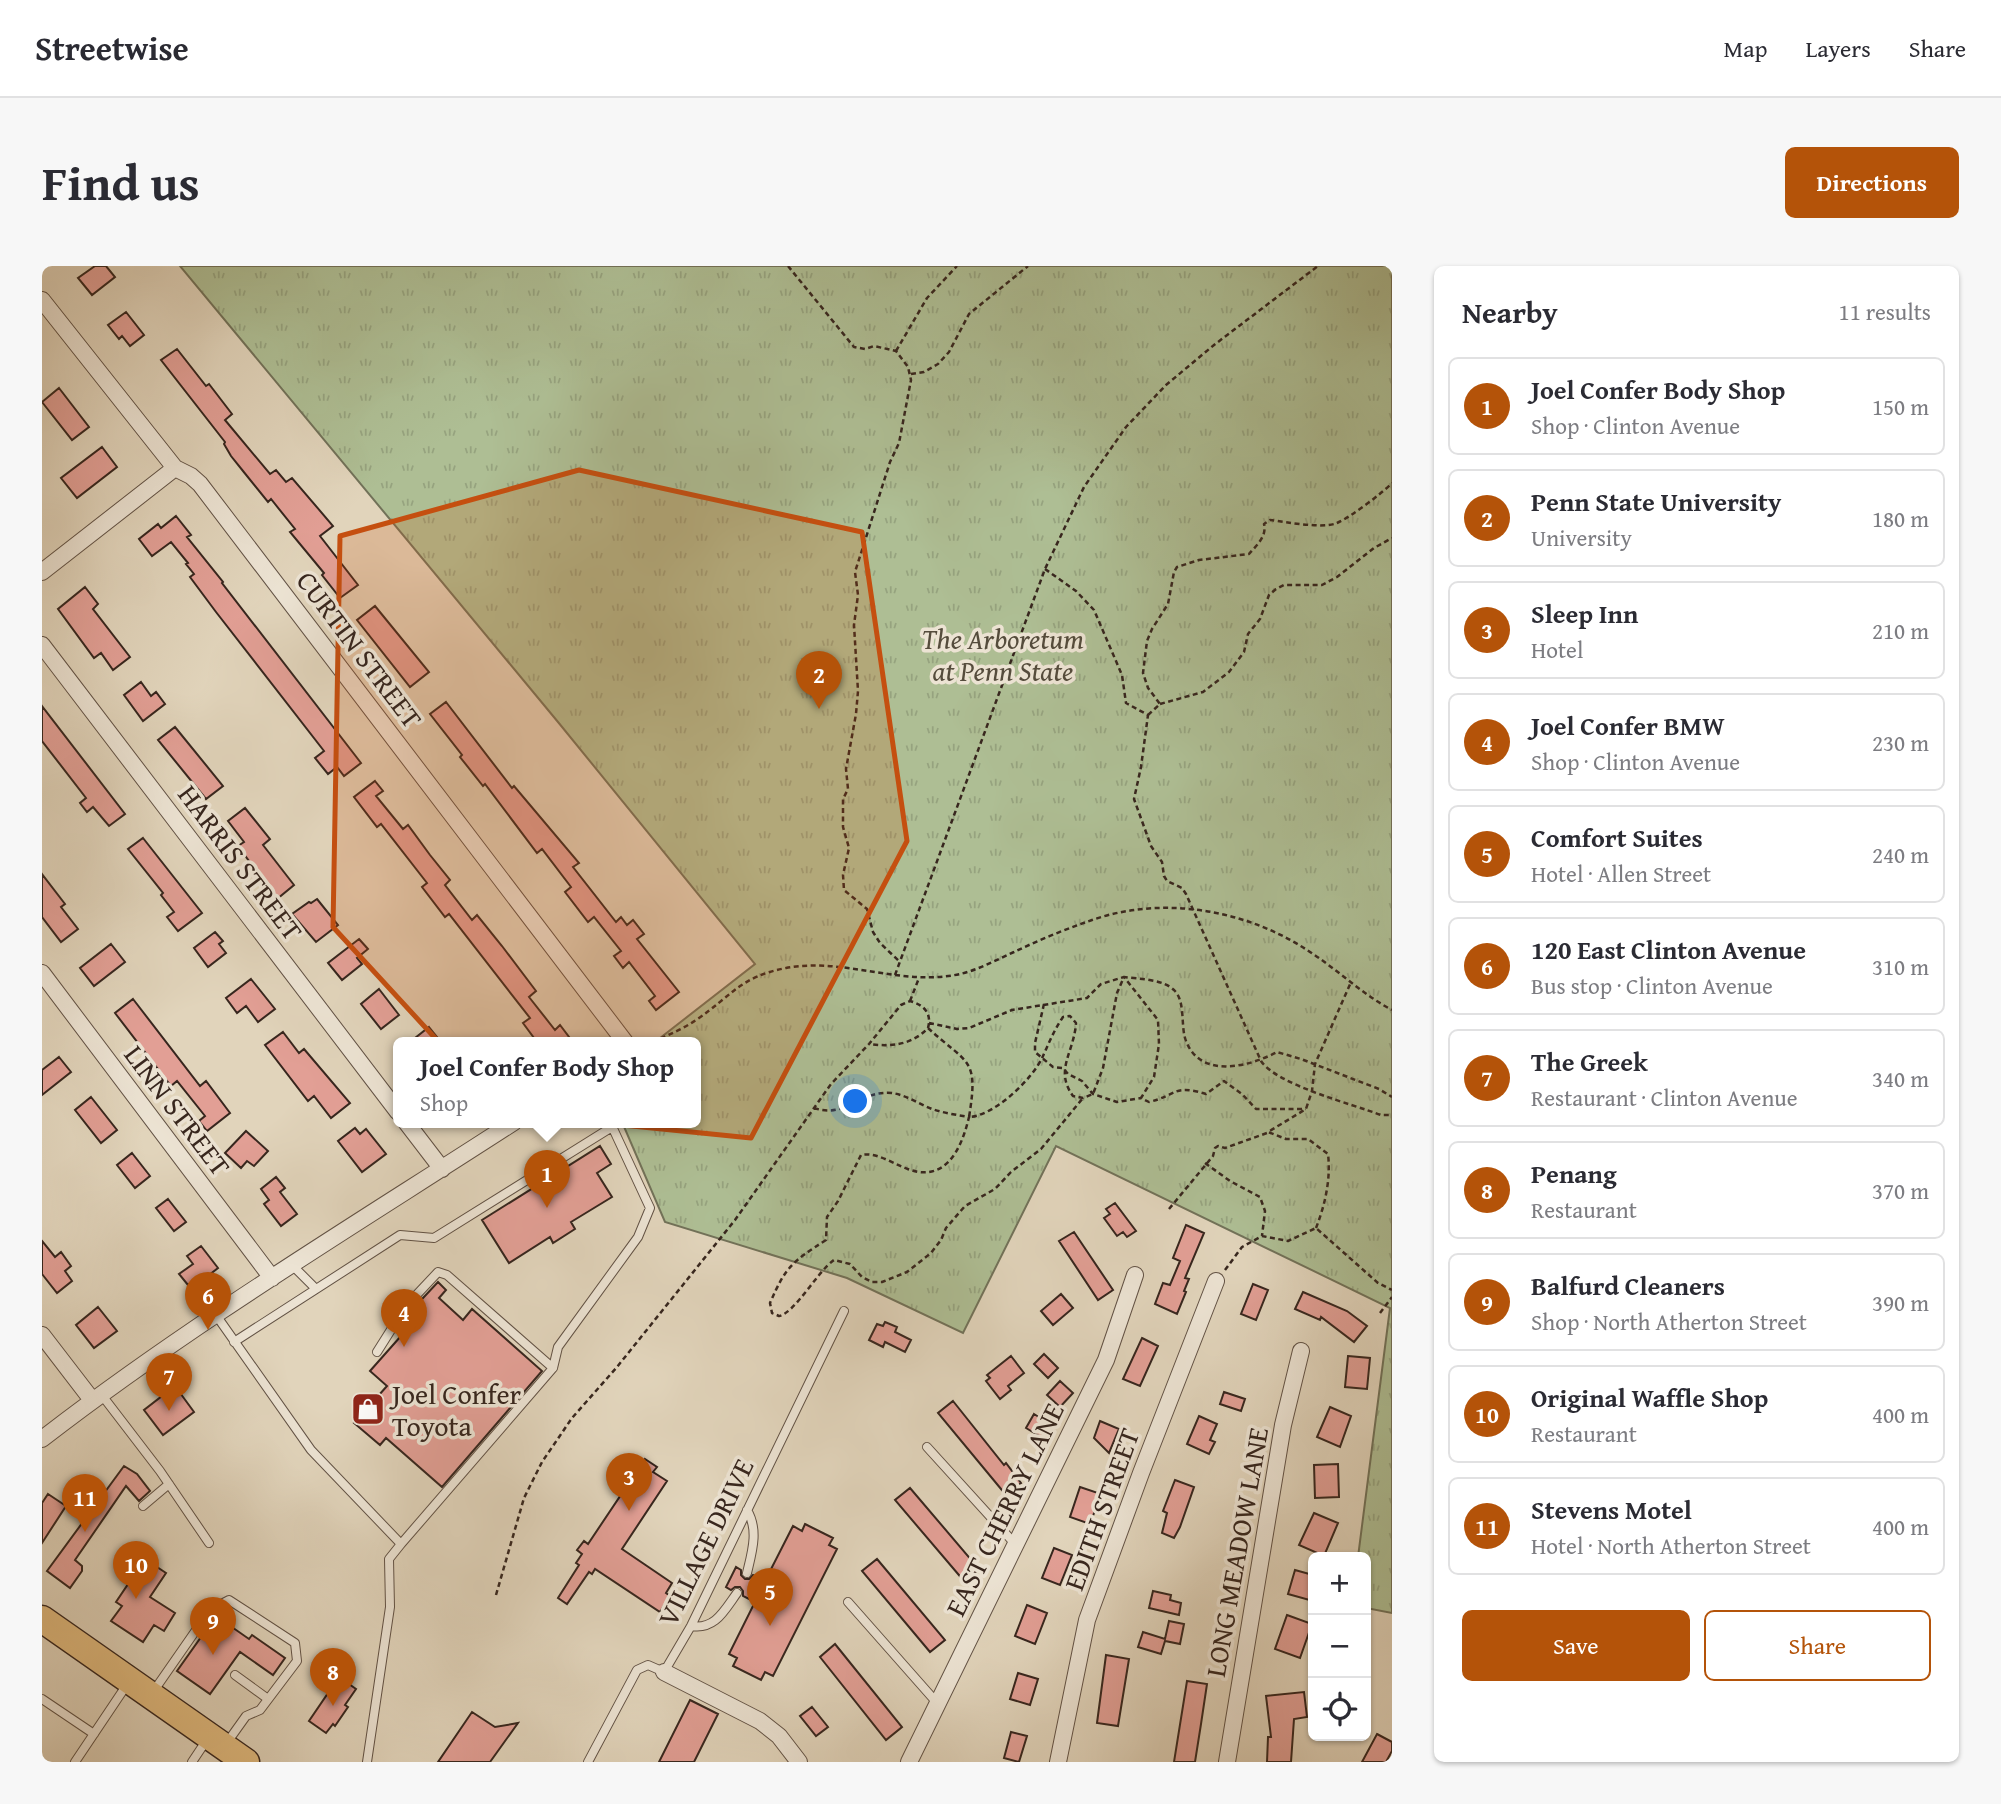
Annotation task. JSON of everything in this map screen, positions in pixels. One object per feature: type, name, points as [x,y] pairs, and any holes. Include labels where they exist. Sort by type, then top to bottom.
[{"type":"main road","points":[[42,1619],[246,1762]]},
{"type":"street","name":"CURTIN STREET","points":[[42,300],[174,468],[200,484],[621,1037]]},
{"type":"street","points":[[42,572],[174,468]]},
{"type":"street","name":"HARRIS STREET","points":[[42,645],[393,1105]]},
{"type":"street","name":"LINN STREET","points":[[42,973],[272,1278]]},
{"type":"street","points":[[411,1128],[442,1169]]},
{"type":"street","points":[[42,1439],[96,1397],[215,1314],[505,1128]]},
{"type":"street","name":"EAST CHERRY LANE","points":[[909,1762],[1106,1360],[1135,1275]]},
{"type":"street","name":"EDITH STREET","points":[[1058,1762],[1087,1620],[1216,1281]]},
{"type":"street","points":[[42,1335],[96,1397]]},
{"type":"street","name":"LONG MEADOW LANE","points":[[1227,1762],[1283,1425],[1301,1352]]},
{"type":"street","points":[[664,1672],[760,1721],[779,1737],[799,1762]]},
{"type":"lane","points":[[234,1342],[400,1236],[434,1238],[605,1128]]},
{"type":"lane","points":[[367,1762],[390,1607],[389,1559],[553,1368],[558,1347],[638,1237],[650,1208],[613,1128]]},
{"type":"lane","points":[[292,1265],[316,1289]]},
{"type":"lane","points":[[377,1352],[406,1306],[438,1272],[447,1275],[553,1368]]},
{"type":"lane","name":"VILLAGE DRIVE","points":[[664,1672],[691,1626],[844,1311]]},
{"type":"lane","points":[[215,1314],[311,1450],[401,1544]]},
{"type":"lane","points":[[96,1397],[169,1484],[209,1542]]},
{"type":"lane","points":[[927,1447],[1016,1545]]},
{"type":"lane","points":[[143,1506],[169,1484]]},
{"type":"lane","points":[[747,1510],[754,1531],[753,1551],[747,1573]]},
{"type":"lane","points":[[691,1626],[709,1626],[722,1614],[737,1593]]},
{"type":"lane","points":[[151,1695],[210,1610],[229,1600],[295,1643],[297,1661],[260,1710],[246,1716],[192,1762]]},
{"type":"lane","points":[[848,1602],[938,1704]]},
{"type":"lane","points":[[588,1762],[637,1670],[648,1665],[664,1672]]},
{"type":"lane","points":[[235,1675],[268,1699]]},
{"type":"lane","points":[[75,1762],[130,1680]]},
{"type":"lane","points":[[42,1699],[94,1734]]},
{"type":"path","points":[[788,266],[854,347],[865,349],[874,346],[896,351],[903,358],[910,374],[899,443],[855,572],[858,595],[854,625],[858,691],[846,769],[848,789],[844,799],[843,817],[849,848],[843,875],[844,890],[867,909],[873,932],[899,962]]},
{"type":"path","points":[[896,351],[927,298],[957,266]]},
{"type":"path","points":[[910,374],[924,372],[938,364],[949,352],[969,314],[1028,266]]},
{"type":"path","points":[[895,975],[1045,569],[1084,487],[1139,411],[1185,369],[1318,266]]},
{"type":"path","points":[[1160,704],[1148,688],[1143,673],[1147,641],[1168,604],[1174,572],[1178,567],[1199,560],[1249,554],[1265,532],[1264,524],[1270,520],[1298,524],[1336,523],[1392,483]]},
{"type":"path","points":[[1392,538],[1322,585],[1284,585],[1269,594],[1260,619],[1248,634],[1244,652],[1229,672],[1203,692],[1160,704],[1148,715],[1134,799],[1151,846],[1162,862],[1164,876],[1167,881],[1182,888],[1266,1068],[1312,1091],[1381,1115],[1392,1115]]},
{"type":"path","points":[[1045,569],[1065,582],[1094,610],[1122,675],[1126,703],[1148,715]]},
{"type":"path","points":[[662,1037],[698,1018],[737,987],[768,972],[825,964],[919,977],[963,974],[1053,935],[1120,912],[1149,908],[1192,909],[1248,921],[1271,930],[1311,952],[1373,1000],[1392,1010]]},
{"type":"path","points":[[910,1001],[919,977]]},
{"type":"path","points":[[928,1028],[965,1059],[973,1073],[970,1117],[955,1153],[944,1168],[918,1173],[871,1154],[861,1155],[827,1217],[826,1240],[801,1256],[783,1273],[770,1303],[772,1313],[779,1315],[789,1312],[817,1275],[834,1260],[849,1264],[862,1277],[872,1282],[882,1282],[907,1272],[931,1253],[946,1228],[965,1206],[995,1189],[1011,1172],[1041,1149],[1083,1098],[1093,1094],[1103,1068],[1117,993],[1124,977]]},
{"type":"path","points":[[1124,977],[1158,1020],[1159,1044],[1154,1077],[1141,1098]]},
{"type":"path","points":[[929,1023],[963,1029],[1012,1010],[1087,998],[1101,984],[1124,977],[1163,984],[1178,994],[1187,1043],[1198,1058],[1206,1063],[1226,1067],[1261,1061],[1277,1052],[1379,1088],[1392,1097]]},
{"type":"path","points":[[1169,1209],[1219,1146],[1225,1148],[1268,1132],[1306,1109],[1312,1091],[1315,1064],[1350,982]]},
{"type":"path","points":[[496,1595],[524,1498],[542,1462],[572,1418],[617,1367],[735,1220],[831,1084],[901,1005],[910,1001],[921,1004],[928,1013],[928,1028],[915,1039],[883,1046],[869,1044]]},
{"type":"path","points":[[1044,1004],[1035,1052],[1053,1067],[1063,1068],[1068,1074],[1082,1081],[1093,1094],[1117,1102],[1141,1098],[1149,1102],[1176,1090],[1188,1089],[1206,1094],[1224,1081],[1242,1094],[1255,1109],[1306,1109]]},
{"type":"path","points":[[814,1108],[835,1112],[876,1094],[891,1093],[936,1110],[979,1117],[995,1108],[1030,1076],[1063,1017],[1070,1016],[1076,1023],[1075,1038],[1063,1068],[1069,1091],[1073,1096],[1083,1098]]},
{"type":"path","points":[[1216,1281],[1242,1247],[1262,1236],[1288,1241],[1316,1228],[1324,1208],[1328,1154],[1308,1139],[1286,1139],[1268,1132]]},
{"type":"path","points":[[1205,1163],[1230,1181],[1260,1197],[1265,1211],[1262,1236]]},
{"type":"path","points":[[1316,1228],[1378,1283],[1392,1290]]},
{"type":"path","points":[[1380,1313],[1392,1297]]},
{"type":"highlighted area","points":[[579,470],[862,532],[907,841],[751,1138],[504,1113],[333,927],[340,536]]},
{"type":"green space","name":"The Arboretum at Penn State","points":[[180,266],[1392,266],[1392,1613],[1371,1609],[1371,1552],[1359,1552],[1390,1308],[1056,1146],[963,1333],[847,1278],[665,1222],[625,1128],[701,1128],[701,1037],[661,1037],[755,964]]},
{"type":"building","points":[[95,266],[106,266],[115,277],[92,295],[78,278]]},
{"type":"building","points":[[126,312],[144,335],[130,346],[122,336],[119,339],[108,325]]},
{"type":"building","points":[[177,349],[232,414],[225,420],[270,474],[276,470],[286,482],[292,478],[333,526],[320,536],[358,585],[340,598],[322,575],[324,573],[290,532],[295,529],[271,499],[268,502],[231,456],[225,442],[161,360]]},
{"type":"building","points":[[59,388],[89,427],[72,440],[42,402]]},
{"type":"building","points":[[102,447],[117,467],[77,498],[61,478]]},
{"type":"building","points":[[176,516],[191,535],[187,537],[361,763],[344,776],[337,767],[328,774],[315,758],[324,751],[190,577],[194,574],[171,542],[152,556],[139,539],[158,524],[161,528]]},
{"type":"building","points":[[85,587],[98,604],[93,609],[130,657],[113,670],[101,653],[94,658],[58,609]]},
{"type":"building","points":[[375,606],[429,672],[410,687],[357,620]]},
{"type":"building","points":[[141,682],[151,696],[156,692],[165,704],[143,721],[124,695]]},
{"type":"building","points":[[446,702],[512,788],[514,786],[579,863],[573,867],[616,922],[621,917],[627,925],[633,920],[644,934],[637,939],[679,992],[656,1010],[649,1001],[655,996],[629,962],[623,968],[614,956],[621,951],[594,917],[588,922],[565,892],[571,887],[542,849],[537,853],[485,784],[483,786],[460,757],[462,755],[430,714]]},
{"type":"building","points":[[42,706],[125,814],[109,826],[93,807],[87,812],[80,803],[86,798],[42,741]]},
{"type":"building","points":[[175,727],[223,786],[206,799],[158,740]]},
{"type":"building","points":[[375,781],[383,791],[376,796],[403,829],[408,825],[450,880],[445,885],[472,920],[477,915],[536,991],[529,997],[555,1030],[560,1025],[569,1037],[533,1037],[523,1023],[530,1018],[449,914],[445,917],[422,887],[427,883],[381,824],[377,827],[354,797]]},
{"type":"building","points":[[245,808],[270,839],[263,845],[294,885],[277,899],[238,846],[244,842],[228,821]]},
{"type":"building","points":[[143,838],[202,913],[178,931],[167,917],[174,912],[161,895],[163,893],[128,849]]},
{"type":"building","points":[[42,874],[65,904],[61,907],[78,929],[61,942],[42,917]]},
{"type":"building","points":[[317,899],[338,925],[316,942],[292,914]]},
{"type":"building","points":[[215,932],[223,941],[219,944],[226,953],[208,967],[194,948]]},
{"type":"building","points":[[359,939],[368,949],[357,958],[362,964],[342,980],[328,963]]},
{"type":"building","points":[[111,944],[125,962],[94,986],[80,968]]},
{"type":"building","points":[[251,979],[275,1009],[258,1022],[246,1006],[237,1013],[226,998]]},
{"type":"building","points":[[379,989],[399,1015],[381,1029],[361,1004]]},
{"type":"building","points":[[133,999],[200,1086],[206,1081],[230,1113],[207,1131],[199,1121],[205,1116],[177,1081],[171,1086],[115,1013]]},
{"type":"building","points":[[429,1027],[437,1037],[416,1037]]},
{"type":"building","points":[[283,1032],[299,1053],[304,1049],[350,1103],[331,1118],[314,1096],[308,1101],[265,1045]]},
{"type":"building","points":[[59,1057],[71,1072],[42,1095],[42,1070]]},
{"type":"building","points":[[91,1097],[117,1130],[101,1143],[75,1110]]},
{"type":"building","points":[[355,1128],[360,1134],[366,1129],[386,1154],[362,1172],[338,1141]]},
{"type":"building","points":[[246,1131],[268,1151],[254,1166],[247,1161],[241,1168],[225,1153]]},
{"type":"building","points":[[600,1146],[611,1164],[597,1173],[612,1197],[571,1222],[575,1229],[553,1243],[550,1237],[509,1263],[482,1220]]},
{"type":"building","points":[[132,1153],[150,1176],[135,1188],[117,1165]]},
{"type":"building","points":[[276,1177],[285,1188],[280,1192],[297,1214],[281,1226],[264,1204],[269,1200],[261,1189]]},
{"type":"building","points":[[168,1199],[186,1222],[174,1231],[156,1208]]},
{"type":"building","points":[[1115,1203],[1136,1231],[1127,1237],[1123,1232],[1117,1236],[1104,1218],[1110,1214],[1106,1209]]},
{"type":"building","points":[[1186,1225],[1204,1233],[1185,1278],[1189,1279],[1177,1314],[1155,1304],[1163,1283],[1170,1285],[1180,1261],[1173,1258]]},
{"type":"building","points":[[1074,1232],[1113,1290],[1098,1300],[1059,1241]]},
{"type":"building","points":[[42,1241],[55,1257],[61,1252],[71,1266],[65,1271],[72,1281],[57,1293],[42,1274]]},
{"type":"building","points":[[201,1246],[218,1268],[204,1279],[201,1275],[188,1285],[179,1274],[193,1264],[187,1256]]},
{"type":"building","points":[[438,1282],[446,1290],[439,1298],[463,1320],[472,1309],[542,1371],[442,1487],[386,1438],[380,1445],[354,1423],[387,1386],[370,1371],[416,1319],[409,1313]]},
{"type":"building","points":[[1253,1284],[1268,1290],[1256,1320],[1241,1314]]},
{"type":"building","points":[[1303,1292],[1347,1311],[1367,1326],[1354,1342],[1321,1317],[1320,1320],[1295,1309]]},
{"type":"building","points":[[1061,1294],[1073,1308],[1053,1325],[1041,1311]]},
{"type":"building","points":[[98,1307],[117,1331],[94,1348],[76,1325]]},
{"type":"building","points":[[885,1322],[897,1327],[895,1332],[911,1340],[905,1352],[885,1342],[883,1347],[869,1340],[877,1324],[883,1326]]},
{"type":"building","points":[[1142,1338],[1158,1346],[1140,1386],[1123,1379]]},
{"type":"building","points":[[1044,1354],[1058,1368],[1048,1378],[1034,1364]]},
{"type":"building","points":[[1011,1356],[1024,1373],[1008,1386],[1011,1390],[1000,1399],[986,1381],[990,1378],[987,1375]]},
{"type":"building","points":[[1348,1356],[1370,1358],[1367,1389],[1345,1387]]},
{"type":"building","points":[[1060,1381],[1073,1393],[1060,1407],[1047,1395]]},
{"type":"building","points":[[175,1386],[194,1412],[163,1435],[144,1410]]},
{"type":"building","points":[[1224,1392],[1245,1399],[1241,1411],[1220,1404]]},
{"type":"building","points":[[953,1401],[1021,1483],[1006,1495],[938,1413]]},
{"type":"building","points":[[1330,1407],[1351,1416],[1340,1447],[1317,1437]]},
{"type":"building","points":[[1034,1414],[1050,1424],[1041,1437],[1026,1428]]},
{"type":"building","points":[[1199,1416],[1217,1424],[1210,1440],[1215,1442],[1209,1454],[1187,1444]]},
{"type":"building","points":[[1100,1421],[1119,1429],[1109,1453],[1094,1438]]},
{"type":"building","points":[[645,1459],[657,1467],[653,1472],[667,1481],[622,1549],[672,1583],[666,1593],[670,1596],[660,1612],[595,1569],[592,1574],[589,1572],[567,1604],[558,1598],[579,1565],[576,1563],[582,1554],[577,1550],[584,1541],[588,1544]]},
{"type":"building","points":[[1338,1464],[1339,1497],[1315,1498],[1314,1465]]},
{"type":"building","points":[[124,1466],[137,1474],[150,1491],[139,1501],[126,1486],[75,1560],[82,1566],[82,1571],[70,1588],[47,1571]]},
{"type":"building","points":[[1175,1480],[1194,1487],[1174,1538],[1162,1533],[1167,1513],[1163,1511]]},
{"type":"building","points":[[1080,1487],[1101,1494],[1090,1524],[1070,1517]]},
{"type":"building","points":[[910,1488],[979,1569],[964,1581],[895,1500]]},
{"type":"building","points":[[48,1494],[66,1506],[42,1543],[42,1503]]},
{"type":"building","points":[[1314,1513],[1338,1523],[1326,1552],[1315,1552],[1299,1545]]},
{"type":"building","points":[[805,1524],[833,1538],[829,1545],[837,1549],[773,1676],[765,1672],[761,1680],[733,1666],[737,1658],[729,1654],[755,1602],[743,1596],[740,1587],[731,1590],[726,1587],[736,1567],[741,1570],[745,1579],[753,1575],[765,1581],[793,1526],[802,1531]]},
{"type":"building","points":[[1054,1548],[1072,1555],[1060,1585],[1042,1578]]},
{"type":"building","points":[[145,1559],[166,1573],[150,1597],[175,1613],[164,1631],[154,1625],[143,1642],[111,1621],[122,1606],[116,1602]]},
{"type":"building","points":[[877,1559],[945,1640],[930,1652],[862,1571]]},
{"type":"building","points":[[1295,1570],[1308,1574],[1308,1600],[1288,1594]]},
{"type":"building","points":[[1153,1591],[1171,1595],[1170,1600],[1181,1603],[1179,1615],[1149,1608]]},
{"type":"building","points":[[1027,1605],[1047,1613],[1035,1644],[1015,1636]]},
{"type":"building","points":[[1287,1615],[1308,1623],[1308,1635],[1300,1658],[1275,1649]]},
{"type":"building","points":[[216,1616],[249,1639],[252,1635],[285,1658],[273,1675],[240,1652],[210,1694],[177,1671]]},
{"type":"building","points":[[1169,1621],[1184,1624],[1180,1644],[1165,1641],[1161,1654],[1138,1647],[1143,1632],[1165,1639]]},
{"type":"building","points":[[835,1644],[902,1727],[886,1740],[820,1657]]},
{"type":"building","points":[[1106,1655],[1129,1659],[1118,1726],[1097,1723]]},
{"type":"building","points":[[1018,1673],[1038,1679],[1030,1705],[1010,1699]]},
{"type":"building","points":[[339,1677],[356,1689],[345,1705],[348,1707],[335,1726],[333,1724],[326,1733],[309,1721]]},
{"type":"building","points":[[1187,1681],[1207,1684],[1195,1762],[1174,1762]]},
{"type":"building","points":[[1304,1692],[1307,1717],[1294,1719],[1291,1762],[1267,1762],[1268,1737],[1271,1737],[1266,1696]]},
{"type":"building","points":[[690,1700],[718,1714],[694,1762],[659,1762]]},
{"type":"building","points":[[812,1707],[828,1727],[816,1736],[800,1716]]},
{"type":"building","points":[[472,1712],[495,1727],[518,1723],[490,1762],[438,1762]]},
{"type":"building","points":[[1011,1732],[1027,1736],[1019,1762],[1004,1758]]},
{"type":"building","points":[[1377,1734],[1392,1742],[1392,1751],[1386,1762],[1362,1762]]},
{"type":"place","name":"Penn State University","points":[[819,709]]},
{"type":"place","name":"Joel Confer Body Shop","points":[[547,1208]]},
{"type":"place","name":"120 East Clinton Avenue","points":[[208,1330]]},
{"type":"place","name":"Joel Confer BMW","points":[[404,1347]]},
{"type":"place","name":"Joel Confer Toyota","points":[[368,1409]]},
{"type":"place","name":"The Greek","points":[[169,1411]]},
{"type":"place","name":"Sleep Inn","points":[[629,1511]]},
{"type":"place","name":"Stevens Motel","points":[[85,1532]]},
{"type":"place","name":"Original Waffle Shop","points":[[136,1599]]},
{"type":"place","name":"Comfort Suites","points":[[770,1626]]},
{"type":"place","name":"Balfurd Cleaners","points":[[213,1655]]},
{"type":"place","name":"Penang","points":[[333,1706]]}]
